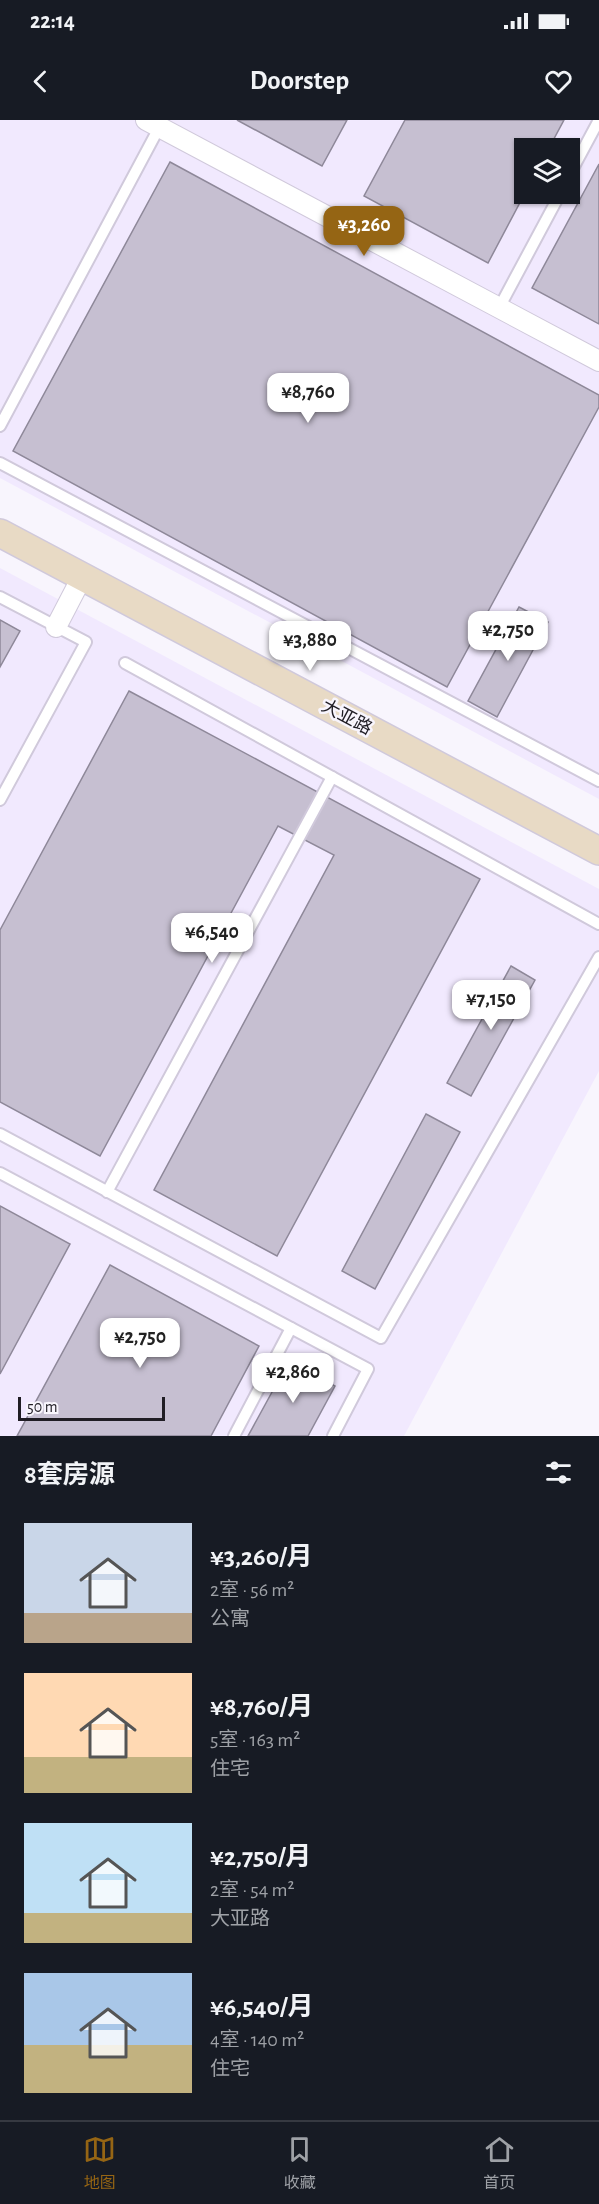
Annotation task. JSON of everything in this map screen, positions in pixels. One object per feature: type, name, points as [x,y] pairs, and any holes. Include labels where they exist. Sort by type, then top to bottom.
[{"type":"street","points":[[157,122],[599,361]]},
{"type":"street","name":"大亚路","points":[[0,533],[599,851]]},
{"type":"street","points":[[56,627],[82,577]]},
{"type":"lane","points":[[580,155],[599,120]]},
{"type":"lane","points":[[0,426],[157,122]]},
{"type":"lane","points":[[499,308],[555,204]]},
{"type":"lane","points":[[0,463],[599,781]]},
{"type":"lane","points":[[0,597],[86,642],[0,800]]},
{"type":"lane","points":[[125,663],[599,924]]},
{"type":"lane","points":[[107,1192],[332,777]]},
{"type":"lane","points":[[0,1134],[381,1338],[599,957]]},
{"type":"lane","points":[[0,1173],[368,1370],[333,1436]]},
{"type":"lane","points":[[234,1436],[291,1328]]},
{"type":"shaded area","points":[[0,120],[599,120],[599,799],[0,478]]},
{"type":"shaded area","points":[[0,568],[599,889],[599,1071],[404,1436],[0,1436]]},
{"type":"building","points":[[237,120],[347,120],[322,166]]},
{"type":"building","points":[[405,120],[564,120],[554,138],[514,138],[514,204],[519,204],[488,263],[364,196]]},
{"type":"building","points":[[170,162],[599,395],[599,407],[447,687],[13,451]]},
{"type":"building","points":[[599,164],[599,324],[532,288],[577,204],[580,204],[580,199]]},
{"type":"building","points":[[519,607],[548,622],[497,717],[468,701]]},
{"type":"building","points":[[0,620],[20,631],[0,667]]},
{"type":"building","points":[[129,691],[480,879],[277,1256],[154,1190],[334,855],[278,826],[100,1156],[0,1102],[0,930]]},
{"type":"building","points":[[511,966],[535,980],[471,1096],[447,1083]]},
{"type":"building","points":[[426,1114],[460,1132],[375,1289],[342,1271]]},
{"type":"building","points":[[0,1206],[70,1244],[0,1374]]},
{"type":"building","points":[[110,1265],[259,1346],[211,1436],[17,1436]]},
{"type":"building","points":[[289,1361],[335,1386],[308,1436],[248,1436]]}]
